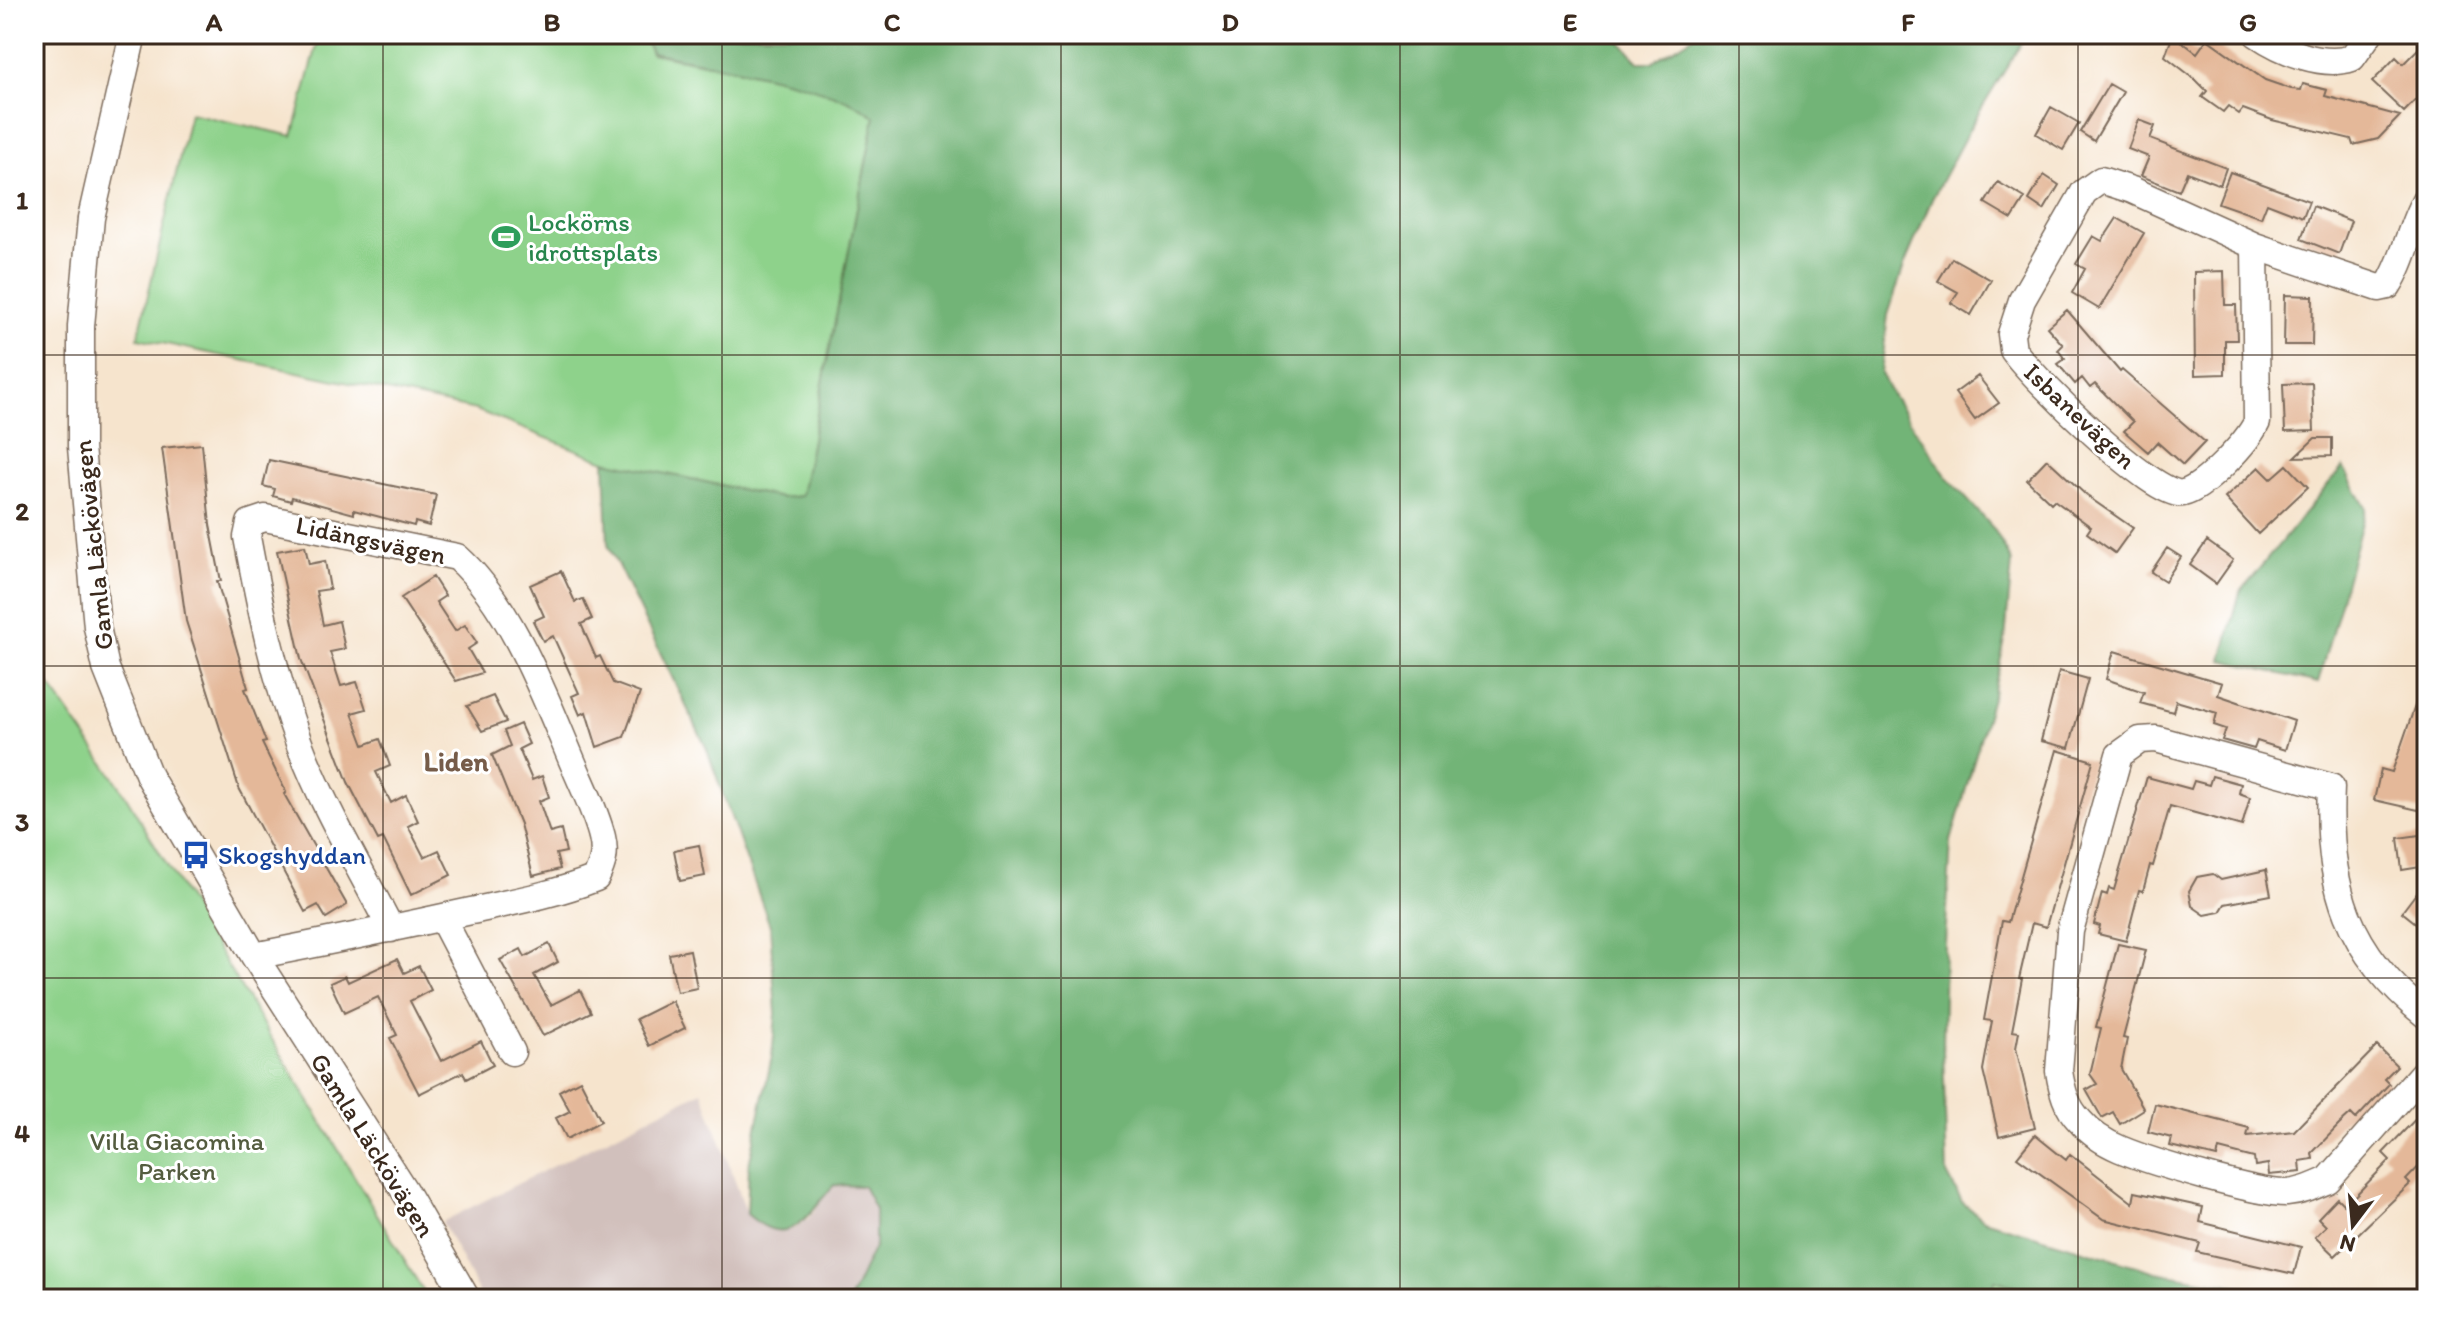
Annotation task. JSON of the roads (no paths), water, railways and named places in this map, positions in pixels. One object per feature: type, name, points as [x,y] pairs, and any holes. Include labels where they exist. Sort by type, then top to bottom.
[{"type":"street","name":"Gamla Läckövägen","points":[[133,34],[97,185],[83,290],[81,447],[97,627],[106,668],[124,720],[149,776],[254,956],[404,1190],[467,1299]]},
{"type":"street","points":[[2257,34],[2296,53],[2330,62],[2352,58],[2369,34]]},
{"type":"street","name":"Isbanevägen","points":[[2255,246],[2257,422],[2242,445],[2196,487],[2183,494],[2164,491],[2128,464],[2013,350],[2011,334],[2022,300],[2084,192],[2101,180],[2132,190],[2255,246],[2369,287],[2388,286],[2427,196]]},
{"type":"street","name":"Lidängsvägen","points":[[254,956],[391,929],[574,887],[596,878],[605,860],[602,837],[555,721],[488,591],[457,557],[279,521],[256,520],[250,523],[247,537],[266,637],[283,697],[317,782],[391,929]]},
{"type":"street","points":[[2427,1016],[2381,974],[2350,927],[2338,893],[2328,835],[2331,787],[2156,739],[2140,740],[2119,755],[2070,931],[2059,1071],[2063,1093],[2079,1121],[2120,1149],[2166,1163],[2261,1189],[2285,1193],[2307,1190],[2328,1180],[2427,1068]]},
{"type":"street","points":[[442,918],[512,1052]]},
{"type":"place","name":"Lockörns idrottsplats","points":[[506,237]]},
{"type":"place","name":"Skogshyddan","points":[[196,855]]},
{"type":"district","name":"Liden","points":[[456,761]]},
{"type":"park label","name":"Villa Giacomina Parken","points":[[177,1156]]}]
